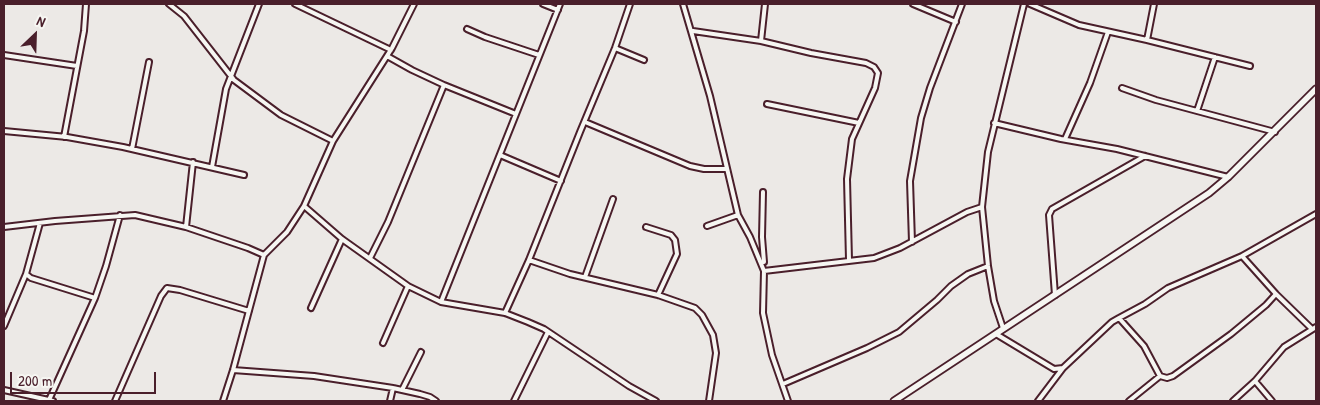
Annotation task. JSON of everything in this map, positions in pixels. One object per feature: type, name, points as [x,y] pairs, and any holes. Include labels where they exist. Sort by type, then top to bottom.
[{"type":"street","points":[[64,137],[84,31],[86,4]]},
{"type":"street","points":[[169,4],[184,16],[231,76],[281,115],[333,141]]},
{"type":"street","points":[[212,167],[226,89],[260,4]]},
{"type":"street","points":[[296,4],[391,50]]},
{"type":"street","points":[[223,401],[234,370],[264,255],[287,232],[304,206],[333,141],[391,50],[414,4]]},
{"type":"street","points":[[544,4],[558,10]]},
{"type":"street","points":[[441,302],[560,4]]},
{"type":"street","points":[[505,313],[529,260],[615,48],[630,4]]},
{"type":"street","points":[[684,4],[710,96],[738,215],[750,237],[764,272],[763,313],[772,355],[788,401]]},
{"type":"street","points":[[761,41],[765,4]]},
{"type":"street","points":[[913,4],[956,22]]},
{"type":"street","points":[[912,242],[910,181],[922,118],[930,88],[962,4]]},
{"type":"street","points":[[1003,328],[994,301],[988,266],[982,207],[988,152],[994,123],[1024,4]]},
{"type":"street","points":[[1030,4],[1066,21],[1250,66]]},
{"type":"street","points":[[1147,40],[1154,4]]},
{"type":"street","points":[[467,29],[539,55]]},
{"type":"street","points":[[692,31],[761,41],[811,53],[866,62],[874,67],[878,74],[875,88],[852,139],[847,179],[849,260]]},
{"type":"street","points":[[1065,139],[1090,83],[1108,32]]},
{"type":"street","points":[[615,48],[644,60]]},
{"type":"street","points":[[4,55],[77,66]]},
{"type":"street","points":[[387,56],[444,85],[516,114]]},
{"type":"street","points":[[1197,111],[1215,57]]},
{"type":"street","points":[[132,149],[149,62]]},
{"type":"street","points":[[370,258],[388,222],[444,85]]},
{"type":"street","points":[[1122,88],[1156,100],[1275,132]]},
{"type":"street","points":[[894,401],[1209,193],[1275,132],[1316,88]]},
{"type":"street","points":[[767,104],[859,123]]},
{"type":"street","points":[[585,122],[690,166],[704,169],[727,169]]},
{"type":"street","points":[[994,123],[1117,149],[1228,177]]},
{"type":"street","points":[[4,131],[64,137],[132,149],[244,175]]},
{"type":"street","points":[[500,155],[560,181]]},
{"type":"street","points":[[1055,295],[1049,215],[1052,209],[1145,156]]},
{"type":"street","points":[[186,227],[193,162]]},
{"type":"street","points":[[763,192],[762,237],[764,262]]},
{"type":"street","points":[[585,277],[614,199]]},
{"type":"street","points":[[304,206],[342,239],[408,286],[441,302],[505,313],[548,332],[628,386],[656,401]]},
{"type":"street","points":[[764,272],[874,258],[912,242],[967,212],[982,207]]},
{"type":"street","points":[[1038,401],[1063,368],[1112,322],[1145,304],[1168,288],[1242,256],[1316,214]]},
{"type":"street","points":[[4,390],[51,401],[95,298],[120,215]]},
{"type":"street","points":[[4,227],[135,215],[186,227],[264,255]]},
{"type":"street","points":[[707,226],[738,215]]},
{"type":"street","points":[[4,326],[26,274],[40,223]]},
{"type":"street","points":[[646,227],[671,235],[675,240],[676,254],[658,295]]},
{"type":"street","points":[[750,237],[762,237]]},
{"type":"street","points":[[311,308],[342,239]]},
{"type":"street","points":[[1233,401],[1255,381],[1284,347],[1314,328],[1276,294],[1242,256]]},
{"type":"street","points":[[529,260],[585,277],[658,295],[695,308],[702,315],[713,335],[715,360],[709,401]]},
{"type":"street","points":[[783,384],[867,348],[899,332],[951,286],[968,274],[988,266]]},
{"type":"street","points":[[26,274],[31,278],[95,298]]},
{"type":"street","points":[[383,343],[408,286]]},
{"type":"street","points":[[115,401],[161,296],[167,288],[180,290],[249,311]]},
{"type":"street","points":[[1119,318],[1144,346],[1160,376],[1167,378],[1231,334],[1266,305],[1276,294]]},
{"type":"street","points":[[514,401],[548,332]]},
{"type":"street","points":[[996,334],[1054,369],[1063,368]]},
{"type":"street","points":[[402,390],[421,352]]},
{"type":"street","points":[[234,370],[314,376],[393,388],[425,395],[436,401]]},
{"type":"street","points":[[1129,401],[1160,376]]},
{"type":"street","points":[[1255,381],[1272,401]]},
{"type":"street","points":[[390,401],[393,388]]}]
